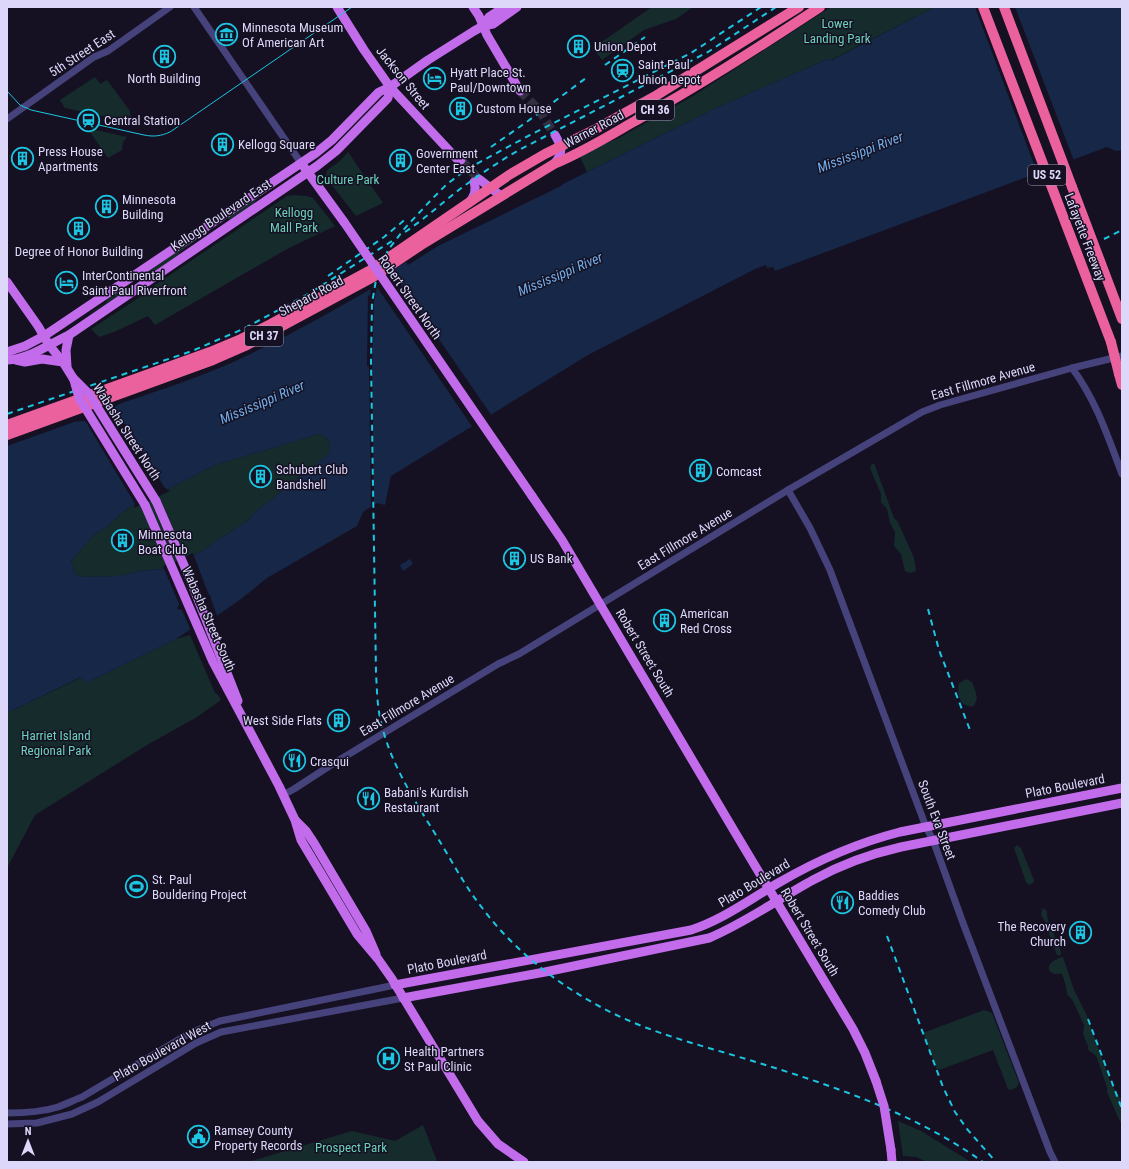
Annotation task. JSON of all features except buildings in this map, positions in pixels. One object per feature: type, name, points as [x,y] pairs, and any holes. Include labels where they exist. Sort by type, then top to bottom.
[{"type":"highway","name":"Warner Road","points":[[490,188],[532,162],[657,95],[799,7]]},
{"type":"highway","name":"Warner Road","points":[[501,196],[554,164],[577,154],[714,76],[820,7]]},
{"type":"highway","name":"Lafayette Freeway","points":[[983,7],[1111,342],[1120,373],[1122,386]]},
{"type":"highway","name":"Lafayette Freeway","points":[[1004,7],[1122,319]]},
{"type":"highway","name":"Shepard Road","points":[[7,425],[210,352],[241,339],[369,271],[490,188]]},
{"type":"highway","name":"Shepard Road","points":[[7,435],[178,373],[245,346],[373,277],[421,245],[501,196]]},
{"type":"main road","name":"Jackson Street","points":[[337,7],[364,50],[390,87],[459,161]]},
{"type":"main road","points":[[473,7],[490,42],[520,91]]},
{"type":"main road","name":"Kellogg Boulevard East","points":[[483,26],[489,17],[504,7]]},
{"type":"main road","name":"Kellogg Boulevard East","points":[[7,352],[25,346],[44,336],[316,153],[332,140],[379,92],[390,87],[428,60],[483,26],[493,24],[517,7]]},
{"type":"main road","name":"Kellogg Boulevard East","points":[[10,360],[32,354],[69,335],[308,172],[336,151],[388,98],[390,87]]},
{"type":"main road","points":[[554,164],[560,158],[561,147],[555,135]]},
{"type":"main road","name":"Robert Street North","points":[[301,163],[344,222],[555,529],[600,604]]},
{"type":"main road","points":[[468,204],[474,195],[476,181],[490,188],[501,196]]},
{"type":"main road","name":"Wabasha Street North","points":[[7,282],[73,378],[89,394],[156,501]]},
{"type":"main road","points":[[10,360],[25,362],[42,359],[65,366],[66,346],[69,335]]},
{"type":"main road","name":"Wabasha Street North","points":[[73,378],[79,398],[145,505]]},
{"type":"main road","name":"Wabasha Street South","points":[[156,501],[222,658],[244,719]]},
{"type":"main road","name":"Wabasha Street South","points":[[145,505],[213,662],[296,820],[301,840],[357,934],[378,959],[404,998],[478,1121],[498,1144],[524,1162]]},
{"type":"main road","name":"Robert Street South","points":[[600,604],[768,889],[853,1029],[865,1053],[884,1106],[892,1162]]},
{"type":"main road","name":"Plato Boulevard","points":[[395,985],[691,930],[731,912],[768,889],[820,861],[859,844],[900,832],[1122,788]]},
{"type":"main road","name":"Plato Boulevard","points":[[404,998],[553,970],[709,938],[727,930],[830,871],[868,856],[901,846],[1122,803]]},
{"type":"street","name":"5th Street East","points":[[7,119],[94,57],[108,51],[170,7]]},
{"type":"street","name":"Robert Street North","points":[[194,7],[301,163]]},
{"type":"street","name":"East Fillmore Avenue","points":[[283,794],[294,789],[331,765],[498,664],[518,654],[788,490],[932,408],[1072,368],[1122,356]]},
{"type":"street","points":[[1072,368],[1087,390],[1098,413],[1122,474]]},
{"type":"street","name":"South Eva Street","points":[[788,490],[810,528],[830,570],[926,827],[933,840],[963,923],[1055,1162]]},
{"type":"street","name":"Plato Boulevard West","points":[[7,1113],[43,1110],[57,1107],[82,1097],[190,1033],[220,1021],[395,985]]},
{"type":"street","name":"Plato Boulevard West","points":[[7,1124],[37,1123],[72,1114],[98,1102],[196,1043],[221,1032],[404,998]]},
{"type":"green space","points":[[652,7],[693,7],[676,19],[644,30],[602,60],[593,48]]},
{"type":"green space","name":"Lower Landing Park","points":[[831,7],[935,7],[831,60],[828,59],[718,107],[587,172],[580,157],[598,146],[617,139],[693,96]]},
{"type":"green space","points":[[95,77],[100,84],[107,80],[130,111],[131,122],[65,108],[60,100]]},
{"type":"green space","points":[[87,128],[127,137],[123,142],[122,150],[108,158]]},
{"type":"green space","name":"Culture Park","points":[[348,152],[383,203],[356,216],[327,179],[326,175],[327,170],[340,161]]},
{"type":"green space","name":"Kellogg Mall Park","points":[[293,195],[313,198],[335,226],[287,249],[155,325],[148,316],[114,332],[99,337],[91,329],[287,196]]},
{"type":"green space","points":[[256,198],[257,199],[252,206],[230,221],[227,217]]},
{"type":"green space","points":[[209,229],[210,231],[181,251],[177,257],[148,277],[146,273]]},
{"type":"green space","points":[[126,286],[128,290],[90,314],[106,303],[107,299]]},
{"type":"green space","points":[[319,434],[328,439],[330,454],[253,514],[248,521],[204,550],[174,565],[162,569],[140,571],[118,576],[82,577],[75,574],[71,561],[95,534],[105,528],[128,508],[215,465]]},
{"type":"green space","points":[[874,463],[894,518],[898,522],[914,558],[916,571],[910,573],[905,571],[901,554],[894,546],[895,532],[890,523],[887,509],[881,502],[881,494],[870,468]]},
{"type":"green space","name":"Harriet Island Regional Park","points":[[190,635],[215,693],[221,700],[197,717],[147,745],[35,815],[7,868],[7,713],[82,677],[86,683],[176,639]]},
{"type":"green space","points":[[966,679],[972,682],[977,698],[972,707],[963,704],[958,694],[959,683]]},
{"type":"green space","points":[[1017,845],[1021,848],[1034,880],[1034,882],[1029,885],[1026,882],[1014,848]]},
{"type":"green space","points":[[1043,908],[1047,911],[1047,917],[1061,951],[1061,955],[1057,955],[1046,923],[1041,915]]},
{"type":"green space","points":[[1063,957],[1074,990],[1087,1016],[1111,1084],[1122,1101],[1122,1126],[1107,1092],[1107,1087],[1097,1058],[1088,1050],[1083,1034],[1084,1025],[1073,1001],[1067,994],[1062,974],[1053,974],[1049,970],[1052,963]]},
{"type":"green space","points":[[984,1010],[992,1013],[1019,1083],[1016,1088],[1010,1090],[1008,1089],[993,1050],[937,1070],[923,1033]]},
{"type":"green space","points":[[898,1121],[921,1131],[971,1162],[927,1162],[916,1157],[903,1156]]},
{"type":"green space","name":"Prospect Park","points":[[423,1125],[437,1161],[501,1162],[248,1162],[352,1131],[395,1141]]},
{"type":"water","name":"Mississippi River","points":[[935,7],[1122,7],[1122,150],[1116,151],[1107,147],[775,271],[773,267],[767,268],[766,265],[755,269],[588,355],[391,476],[385,505],[377,503],[363,512],[357,526],[267,578],[214,618],[194,627],[176,639],[86,683],[81,677],[7,713],[7,446],[74,422],[98,416],[119,404],[190,380],[231,363],[292,333],[390,278],[387,274],[406,262],[408,265],[438,246],[718,107],[828,59],[832,60]],"holes":[[[319,434],[328,439],[330,447],[329,454],[253,514],[248,521],[204,550],[174,565],[162,569],[140,571],[118,576],[82,577],[75,574],[71,561],[95,534],[105,528],[128,508],[215,465]]]},
{"type":"water","points":[[410,559],[413,564],[403,571],[400,565]]},
{"type":"pier","points":[[975,7],[1015,7],[1074,161],[1038,175]]},
{"type":"pier","points":[[391,270],[492,416],[473,428],[377,287],[374,302],[372,367],[374,508],[371,507],[369,367],[367,366],[368,296],[370,295],[371,287],[387,277],[386,273]]},
{"type":"pier","points":[[114,405],[115,409],[165,488],[170,491],[134,508],[135,504],[86,422],[82,420],[108,410]]},
{"type":"pier","points":[[193,553],[218,618],[191,631],[182,610],[177,609],[179,604],[163,566],[173,563]]},
{"type":"tunnel","points":[[520,91],[539,110],[555,135]]},
{"type":"tunnel","points":[[461,160],[479,179]]},
{"type":"tram line","points":[[7,91],[20,105],[31,110],[144,135],[160,135],[170,132],[352,7]]},
{"type":"railway","points":[[761,7],[691,53],[530,135],[467,169],[447,184],[432,199],[405,228],[388,250],[376,280],[372,303],[371,361],[376,673],[377,698],[380,716],[386,739],[399,771],[415,801],[472,894],[490,918],[512,942],[536,964],[557,980],[620,1017],[647,1028],[839,1089],[869,1101],[928,1128],[983,1162]]},
{"type":"railway","points":[[405,232],[464,186],[512,154],[708,52],[776,7]]},
{"type":"railway","points":[[605,65],[645,37]]},
{"type":"railway","points":[[491,147],[586,78]]},
{"type":"railway","points":[[328,276],[384,237],[407,218]]},
{"type":"railway","points":[[1104,239],[1122,230]]},
{"type":"railway","points":[[7,414],[192,351],[243,329],[310,293],[392,241]]},
{"type":"railway","points":[[928,609],[939,650],[970,730]]},
{"type":"railway","points":[[887,936],[943,1087],[955,1112],[967,1129],[996,1162]]},
{"type":"railway","points":[[1088,1019],[1122,1109]]},
{"type":"place","name":"Minnesota Museum Of American Art","points":[[227,34]]},
{"type":"place","name":"Union Depot","points":[[578,46]]},
{"type":"place","name":"North Building","points":[[164,56]]},
{"type":"place","name":"Saint Paul Union Depot","points":[[622,71]]},
{"type":"place","name":"Hyatt Place St. Paul/Downtown","points":[[434,79]]},
{"type":"place","name":"Custom House","points":[[461,108]]},
{"type":"place","name":"Central Station","points":[[89,120]]},
{"type":"place","name":"Kellogg Square","points":[[223,144]]},
{"type":"place","name":"Press House Apartments","points":[[23,158]]},
{"type":"place","name":"Government Center East","points":[[400,160]]},
{"type":"place","name":"Minnesota Building","points":[[106,206]]},
{"type":"place","name":"Degree of Honor Building","points":[[79,229]]},
{"type":"place","name":"InterContinental Saint Paul Riverfront","points":[[66,282]]},
{"type":"place","name":"Comcast","points":[[701,471]]},
{"type":"place","name":"Schubert Club Bandshell","points":[[261,476]]},
{"type":"place","name":"Minnesota Boat Club","points":[[122,541]]},
{"type":"place","name":"US Bank","points":[[515,558]]},
{"type":"place","name":"American Red Cross","points":[[665,620]]},
{"type":"place","name":"West Side Flats","points":[[338,720]]},
{"type":"place","name":"Crasqui","points":[[295,761]]},
{"type":"place","name":"Babani's Kurdish Restaurant","points":[[369,799]]},
{"type":"place","name":"St. Paul Bouldering Project","points":[[137,886]]},
{"type":"place","name":"Baddies Comedy Club","points":[[843,902]]},
{"type":"place","name":"The Recovery Church","points":[[1081,933]]},
{"type":"place","name":"Health Partners St Paul Clinic","points":[[389,1058]]},
{"type":"place","name":"Ramsey County Property Records","points":[[198,1137]]}]
